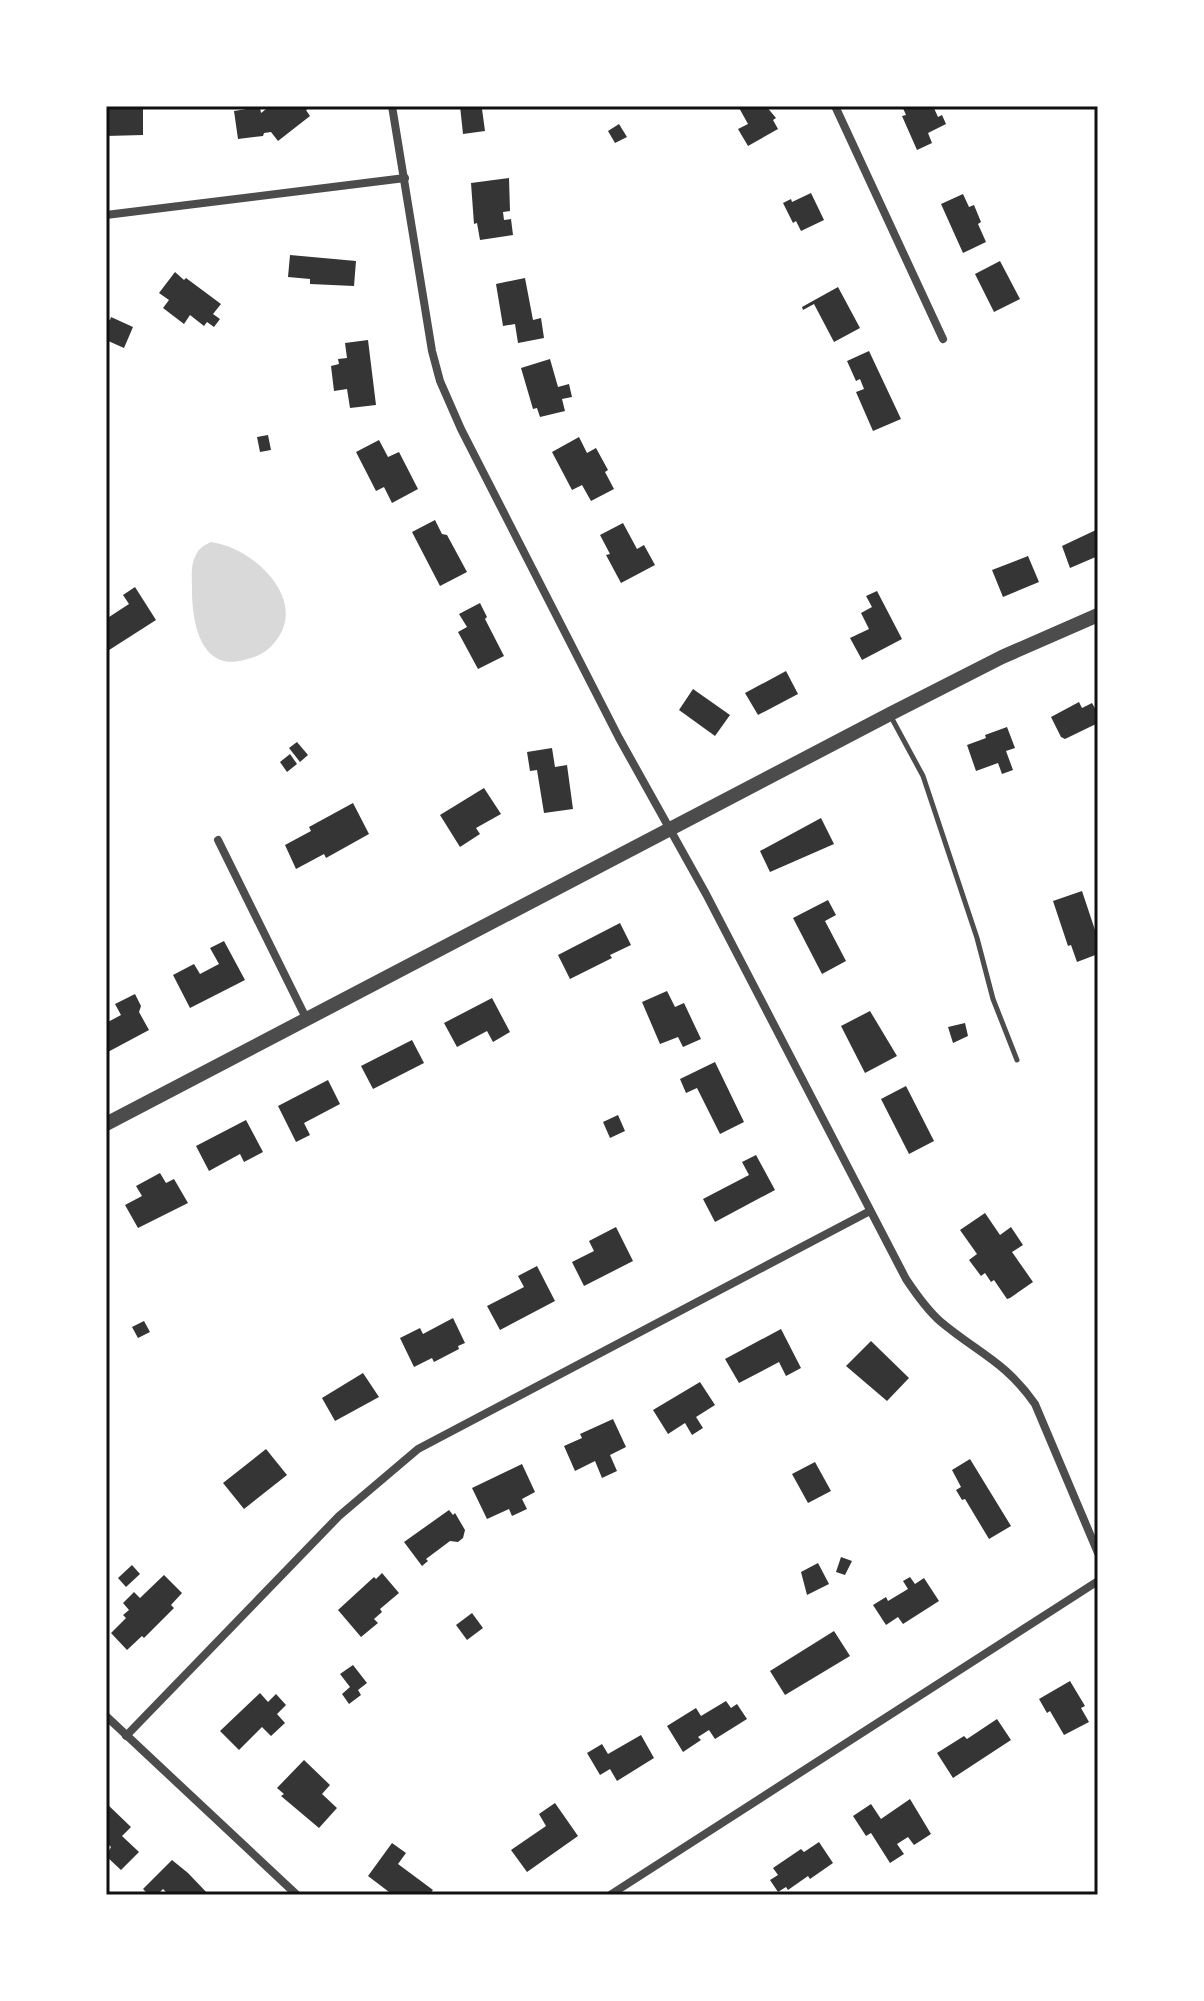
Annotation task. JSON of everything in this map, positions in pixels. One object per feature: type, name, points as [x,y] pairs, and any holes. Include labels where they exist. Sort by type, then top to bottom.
[{"type":"street","points":[[392,106],[432,351],[440,381],[461,429],[619,738],[670,829],[906,1279],[940,1321],[1001,1364],[1020,1382],[1035,1404],[1098,1553]]},
{"type":"street","points":[[835,106],[943,339]]},
{"type":"street","points":[[106,215],[405,178]]},
{"type":"street","points":[[106,1124],[890,714],[1002,657],[1098,615]]},
{"type":"street","points":[[218,840],[307,1020]]},
{"type":"street","points":[[126,1736],[339,1516],[418,1449],[870,1211]]},
{"type":"street","points":[[610,1895],[1098,1581]]},
{"type":"street","points":[[106,1716],[297,1895]]},
{"type":"lane","points":[[890,714],[923,776],[970,916],[993,999],[1017,1060]]},
{"type":"shaded area","points":[[211,542],[227,546],[258,564],[281,593],[286,609],[284,626],[275,642],[257,656],[229,662],[217,658],[208,651],[197,629],[192,602],[193,562],[198,551]]},
{"type":"building","points":[[270,106],[312,106],[306,110],[310,116],[278,141],[271,132],[238,139],[234,111],[260,107],[261,113]]},
{"type":"building","points":[[460,106],[489,106],[482,109],[485,131],[463,134]]},
{"type":"building","points":[[738,106],[766,106],[776,118],[773,120],[778,129],[748,146],[738,129],[748,124]]},
{"type":"building","points":[[902,106],[933,106],[938,117],[942,115],[946,124],[928,133],[932,143],[917,150],[902,116],[906,115]]},
{"type":"building","points":[[106,109],[143,109],[143,135],[106,136]]},
{"type":"building","points":[[619,124],[627,137],[615,143],[608,131]]},
{"type":"building","points":[[509,178],[510,211],[503,212],[504,220],[511,219],[513,235],[480,240],[477,223],[474,224],[471,183]]},
{"type":"building","points":[[811,193],[824,220],[801,231],[796,221],[793,223],[783,203]]},
{"type":"building","points":[[963,194],[969,207],[974,205],[986,242],[963,253],[941,204]]},
{"type":"building","points":[[290,255],[356,261],[354,286],[310,284],[310,279],[288,277]]},
{"type":"building","points":[[1000,261],[1020,299],[994,312],[975,274]]},
{"type":"building","points":[[175,272],[221,304],[213,314],[220,319],[214,327],[207,322],[204,326],[190,315],[184,324],[163,308],[169,300],[159,293]]},
{"type":"building","points":[[525,278],[533,320],[541,318],[544,338],[518,343],[515,324],[503,326],[496,284]]},
{"type":"building","points":[[838,287],[860,328],[834,342],[814,304],[803,310],[802,307]]},
{"type":"building","points":[[111,317],[133,327],[124,348],[106,340],[106,318],[110,320]]},
{"type":"building","points":[[368,340],[376,405],[350,408],[347,389],[334,391],[331,366],[339,364],[338,359],[347,358],[345,343]]},
{"type":"building","points":[[869,351],[901,419],[873,431],[856,392],[864,389],[860,379],[856,381],[847,361]]},
{"type":"building","points":[[550,359],[558,387],[569,384],[572,397],[562,399],[565,411],[540,417],[537,408],[533,409],[521,368]]},
{"type":"building","points":[[268,435],[271,450],[260,452],[257,437]]},
{"type":"building","points":[[579,437],[587,453],[596,448],[614,489],[591,501],[582,485],[572,490],[552,452]]},
{"type":"building","points":[[379,440],[388,457],[399,452],[418,489],[392,503],[384,487],[376,491],[356,452]]},
{"type":"building","points":[[435,520],[467,572],[440,586],[412,532]]},
{"type":"building","points":[[623,523],[637,549],[644,545],[655,565],[621,583],[606,555],[610,554],[600,535]]},
{"type":"building","points":[[1098,529],[1098,556],[1070,568],[1062,546]]},
{"type":"building","points":[[1028,556],[1039,582],[1003,597],[992,570]]},
{"type":"building","points":[[135,587],[156,620],[106,652],[106,619],[129,604],[123,595]]},
{"type":"building","points":[[877,591],[902,639],[862,660],[850,638],[869,629],[861,613],[872,607],[866,596]]},
{"type":"building","points":[[480,603],[504,656],[478,669],[458,632],[467,627],[459,614]]},
{"type":"building","points":[[786,671],[798,694],[758,715],[745,693]]},
{"type":"building","points":[[693,689],[730,715],[715,736],[679,710]]},
{"type":"building","points":[[1079,702],[1082,708],[1092,703],[1098,723],[1065,739],[1051,717]]},
{"type":"building","points":[[1007,727],[1015,748],[1006,751],[1013,770],[1002,774],[998,763],[976,771],[967,745]]},
{"type":"building","points":[[297,742],[308,755],[300,762],[289,748]]},
{"type":"building","points":[[552,748],[555,767],[567,765],[573,809],[544,813],[537,770],[530,771],[527,752]]},
{"type":"building","points":[[290,754],[297,764],[287,772],[280,762]]},
{"type":"building","points":[[484,788],[501,814],[476,828],[480,834],[460,847],[440,815]]},
{"type":"building","points":[[353,803],[369,834],[326,858],[324,854],[296,869],[285,845],[311,831],[309,827]]},
{"type":"building","points":[[821,818],[834,844],[770,872],[760,851]]},
{"type":"building","points":[[1082,891],[1098,939],[1098,954],[1077,962],[1071,945],[1068,946],[1053,901]]},
{"type":"building","points":[[828,900],[836,915],[825,921],[846,961],[822,974],[793,918]]},
{"type":"building","points":[[620,923],[631,945],[570,979],[558,955]]},
{"type":"building","points":[[224,941],[245,980],[190,1008],[173,975],[194,964],[200,974],[219,964],[210,948]]},
{"type":"building","points":[[667,991],[675,1007],[684,1003],[701,1039],[683,1047],[678,1037],[660,1044],[642,1002]]},
{"type":"building","points":[[135,994],[141,1006],[139,1012],[149,1030],[106,1053],[106,1023],[121,1015],[115,1004]]},
{"type":"building","points":[[492,998],[510,1032],[493,1042],[487,1031],[457,1047],[444,1023]]},
{"type":"building","points":[[870,1011],[897,1056],[865,1073],[841,1026]]},
{"type":"building","points":[[965,1023],[968,1036],[953,1043],[948,1027]]},
{"type":"building","points":[[412,1040],[424,1063],[373,1089],[361,1066]]},
{"type":"building","points":[[715,1062],[744,1122],[720,1134],[697,1088],[686,1093],[680,1079]]},
{"type":"building","points":[[328,1080],[340,1104],[304,1123],[310,1135],[296,1142],[278,1106]]},
{"type":"building","points":[[906,1086],[934,1141],[909,1154],[881,1099]]},
{"type":"building","points":[[618,1115],[625,1131],[610,1138],[603,1122]]},
{"type":"building","points":[[246,1120],[263,1152],[244,1162],[240,1154],[209,1171],[196,1146]]},
{"type":"building","points":[[756,1155],[775,1190],[715,1222],[703,1199],[749,1175],[742,1162]]},
{"type":"building","points":[[160,1173],[166,1183],[174,1179],[188,1203],[138,1228],[125,1205],[142,1196],[136,1186]]},
{"type":"building","points":[[985,1213],[1000,1235],[1011,1227],[1023,1245],[1012,1252],[1033,1282],[1007,1299],[994,1280],[991,1282],[985,1273],[981,1276],[969,1260],[977,1254],[960,1230]]},
{"type":"building","points":[[616,1227],[633,1261],[584,1286],[572,1262],[594,1251],[589,1241]]},
{"type":"building","points":[[537,1266],[555,1301],[500,1330],[487,1306],[524,1287],[518,1276]]},
{"type":"building","points":[[453,1318],[465,1343],[434,1362],[432,1358],[414,1367],[400,1338],[420,1328],[423,1334]]},
{"type":"building","points":[[144,1321],[150,1332],[138,1338],[132,1327]]},
{"type":"building","points":[[781,1329],[801,1368],[786,1376],[779,1362],[739,1383],[725,1359]]},
{"type":"building","points":[[871,1341],[909,1378],[887,1401],[846,1366]]},
{"type":"building","points":[[363,1373],[379,1397],[335,1421],[322,1398]]},
{"type":"building","points":[[700,1382],[715,1405],[696,1417],[703,1428],[692,1435],[685,1423],[668,1434],[653,1410]]},
{"type":"building","points":[[613,1419],[626,1447],[610,1455],[617,1471],[602,1478],[595,1461],[575,1471],[564,1446],[582,1438],[580,1434]]},
{"type":"building","points":[[266,1449],[287,1475],[244,1509],[223,1483]]},
{"type":"building","points":[[970,1459],[1011,1526],[989,1539],[965,1499],[962,1500],[956,1490],[961,1487],[952,1470]]},
{"type":"building","points":[[815,1462],[831,1491],[808,1503],[792,1474]]},
{"type":"building","points":[[522,1464],[535,1492],[522,1499],[527,1509],[512,1516],[509,1509],[487,1519],[472,1488]]},
{"type":"building","points":[[449,1510],[453,1515],[455,1513],[465,1530],[463,1538],[458,1542],[450,1541],[426,1559],[428,1561],[422,1566],[404,1542]]},
{"type":"building","points":[[841,1557],[852,1561],[845,1575],[836,1572]]},
{"type":"building","points":[[818,1563],[829,1584],[807,1595],[801,1572]]},
{"type":"building","points":[[132,1565],[140,1574],[126,1587],[118,1578]]},
{"type":"building","points":[[382,1573],[399,1593],[380,1609],[382,1612],[374,1619],[378,1623],[361,1637],[338,1610]]},
{"type":"building","points":[[164,1575],[182,1593],[171,1605],[174,1608],[127,1650],[111,1633],[126,1618],[123,1615],[129,1610],[123,1603],[134,1592],[140,1598]]},
{"type":"building","points":[[910,1577],[915,1584],[924,1578],[939,1601],[903,1624],[898,1617],[886,1625],[873,1605],[886,1597],[888,1601],[908,1589],[903,1581]]},
{"type":"building","points":[[472,1613],[483,1628],[467,1640],[456,1625]]},
{"type":"building","points":[[834,1631],[850,1656],[785,1695],[770,1671]]},
{"type":"building","points":[[353,1665],[367,1683],[358,1690],[361,1695],[349,1704],[342,1694],[350,1687],[340,1674]]},
{"type":"building","points":[[1070,1681],[1085,1706],[1081,1708],[1089,1722],[1064,1735],[1039,1699]]},
{"type":"building","points":[[260,1693],[268,1702],[276,1694],[286,1705],[277,1714],[285,1723],[271,1736],[262,1727],[239,1750],[220,1731]]},
{"type":"building","points":[[726,1701],[731,1708],[737,1704],[747,1719],[715,1739],[709,1730],[698,1737],[701,1740],[683,1752],[667,1726],[696,1708],[701,1716]]},
{"type":"building","points":[[997,1719],[1011,1740],[953,1778],[937,1753],[964,1736],[967,1739]]},
{"type":"building","points":[[641,1735],[654,1758],[617,1781],[610,1769],[600,1775],[587,1753],[602,1744],[608,1754]]},
{"type":"building","points":[[304,1760],[330,1785],[322,1794],[337,1808],[319,1828],[281,1796],[284,1794],[277,1788]]},
{"type":"building","points":[[910,1799],[931,1834],[914,1845],[908,1837],[897,1844],[904,1854],[890,1863],[871,1833],[866,1836],[853,1816],[871,1804],[881,1819]]},
{"type":"building","points":[[106,1803],[131,1827],[122,1836],[139,1852],[121,1870],[106,1856],[111,1847],[106,1842]]},
{"type":"building","points":[[555,1803],[578,1836],[527,1872],[511,1850],[546,1826],[539,1814]]},
{"type":"building","points":[[819,1842],[833,1863],[810,1879],[808,1876],[788,1890],[786,1887],[778,1892],[770,1880],[778,1875],[773,1868],[801,1849],[804,1852]]},
{"type":"building","points":[[392,1843],[406,1853],[398,1864],[433,1890],[429,1895],[393,1895],[368,1876]]},
{"type":"building","points":[[172,1860],[209,1895],[169,1895],[163,1889],[157,1895],[149,1895],[143,1889]]}]
